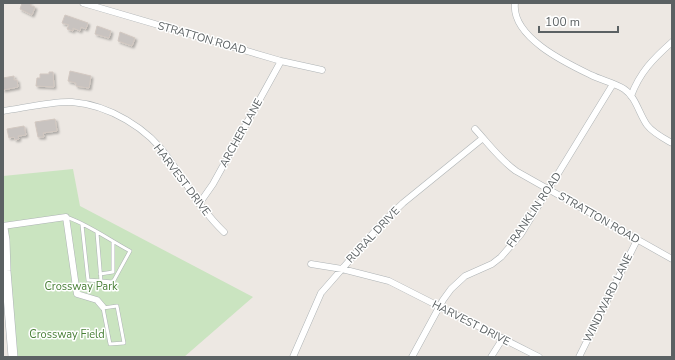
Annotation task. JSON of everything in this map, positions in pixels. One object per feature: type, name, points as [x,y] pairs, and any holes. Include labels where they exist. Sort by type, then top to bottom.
[{"type":"street","name":"STRATTON ROAD","points":[[83,3],[281,61],[322,70]]},
{"type":"street","points":[[515,3],[519,23],[532,38],[564,61],[624,88],[631,96],[647,125],[660,136],[672,143]]},
{"type":"street","points":[[631,96],[641,75],[655,57],[672,42]]},
{"type":"street","name":"ARCHER LANE","points":[[199,204],[213,184],[281,61]]},
{"type":"street","name":"FRANKLIN ROAD","points":[[412,357],[439,306],[459,281],[475,271],[492,264],[511,247],[521,234],[613,84]]},
{"type":"street","name":"HARVEST DRIVE","points":[[3,111],[71,102],[94,105],[128,121],[148,136],[159,147],[199,204],[224,232]]},
{"type":"street","name":"STRATTON ROAD","points":[[475,129],[508,166],[672,259]]},
{"type":"street","name":"RURAL DRIVE","points":[[293,357],[321,293],[382,223],[403,203],[483,138]]},
{"type":"street","points":[[13,357],[5,271],[5,240],[3,227],[66,217],[77,294],[97,300],[103,308]]},
{"type":"street","name":"WINDWARD LANE","points":[[580,357],[637,240]]},
{"type":"street","name":"HARVEST DRIVE","points":[[310,264],[342,269],[388,281],[539,357]]},
{"type":"street","points":[[491,357],[503,338]]},
{"type":"lane","points":[[66,217],[82,225],[130,251],[113,282],[88,280],[82,225]]},
{"type":"lane","points":[[97,233],[100,281]]},
{"type":"lane","points":[[100,274],[112,272],[113,242]]},
{"type":"lane","points":[[117,306],[124,343],[110,344],[103,308],[117,306]]},
{"type":"green space","name":"Crossway Park","points":[[73,169],[80,206],[253,297],[184,357],[16,357],[3,210],[3,176]]},
{"type":"building","points":[[22,3],[30,3],[31,6],[35,7],[32,15],[20,9]]},
{"type":"building","points":[[65,15],[88,23],[86,29],[81,27],[80,31],[73,28],[73,31],[67,29],[69,25],[62,23]]},
{"type":"building","points":[[97,26],[111,31],[109,38],[95,34]]},
{"type":"building","points":[[120,32],[135,38],[132,46],[118,41]]},
{"type":"building","points":[[70,71],[91,76],[89,88],[76,86],[76,83],[68,81]]},
{"type":"building","points":[[49,72],[53,72],[54,87],[36,86],[37,78],[40,78],[40,74],[49,74]]},
{"type":"building","points":[[14,76],[14,80],[17,80],[18,87],[3,90],[3,78]]},
{"type":"building","points":[[55,119],[57,131],[43,133],[44,137],[38,137],[35,122]]},
{"type":"building","points":[[24,126],[26,135],[18,136],[19,139],[15,140],[14,137],[9,138],[7,129]]},
{"type":"park label","name":"Crossway Field","points":[[67,334]]}]
